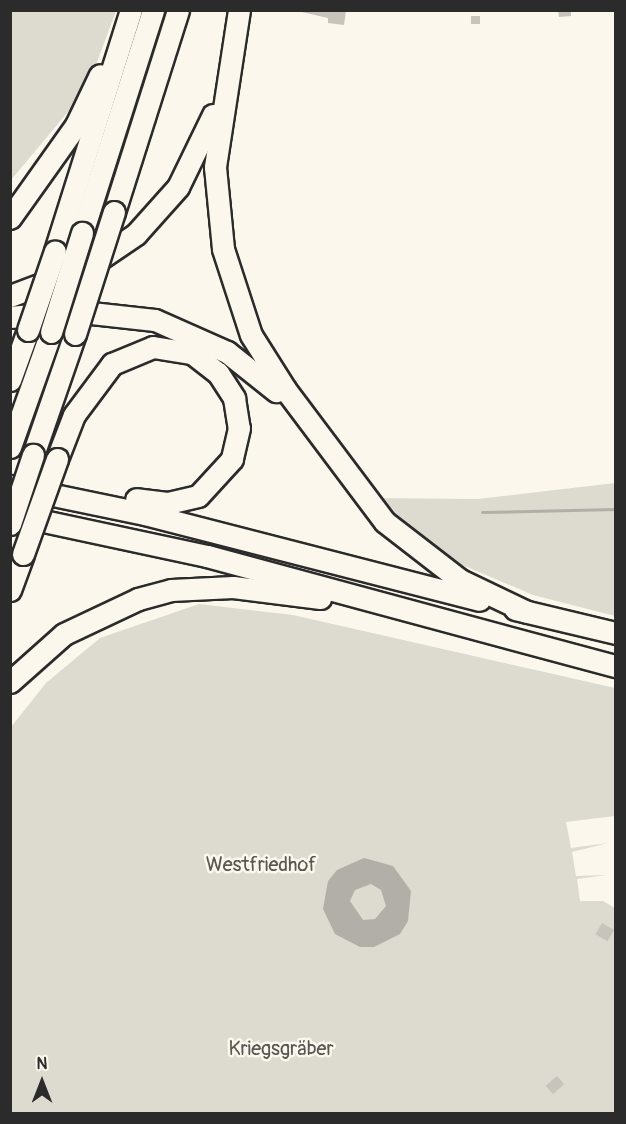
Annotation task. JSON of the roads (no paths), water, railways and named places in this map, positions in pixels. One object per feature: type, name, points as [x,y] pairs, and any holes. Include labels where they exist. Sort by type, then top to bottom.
[{"type":"highway","points":[[10,218],[76,125],[127,10]]},
{"type":"highway","points":[[10,380],[132,10]]},
{"type":"highway","points":[[10,447],[51,332],[153,10]]},
{"type":"highway","points":[[10,524],[75,334],[178,10]]},
{"type":"highway","points":[[239,10],[215,167],[223,249],[251,335],[365,499],[407,542],[460,580],[527,612]]},
{"type":"highway","points":[[10,296],[88,266],[158,212],[197,157],[230,64]]},
{"type":"highway","points":[[10,317],[101,311],[172,326],[227,352],[306,417]]},
{"type":"highway","points":[[10,590],[23,554],[57,459],[96,379],[141,350],[178,348],[202,359],[223,378],[237,407],[238,438],[232,459],[214,485],[189,500],[146,501],[55,484],[18,487]]},
{"type":"highway","points":[[18,487],[615,633]]},
{"type":"highway","points":[[10,514],[207,556],[615,666]]},
{"type":"highway","points":[[10,682],[79,625],[171,590],[233,587],[418,613]]},
{"type":"waterway","points":[[482,512],[616,509]]},
{"type":"park label","name":"Westfriedhof","points":[[261,864]]},
{"type":"park label","name":"Kriegsgräber","points":[[281,1048]]}]
